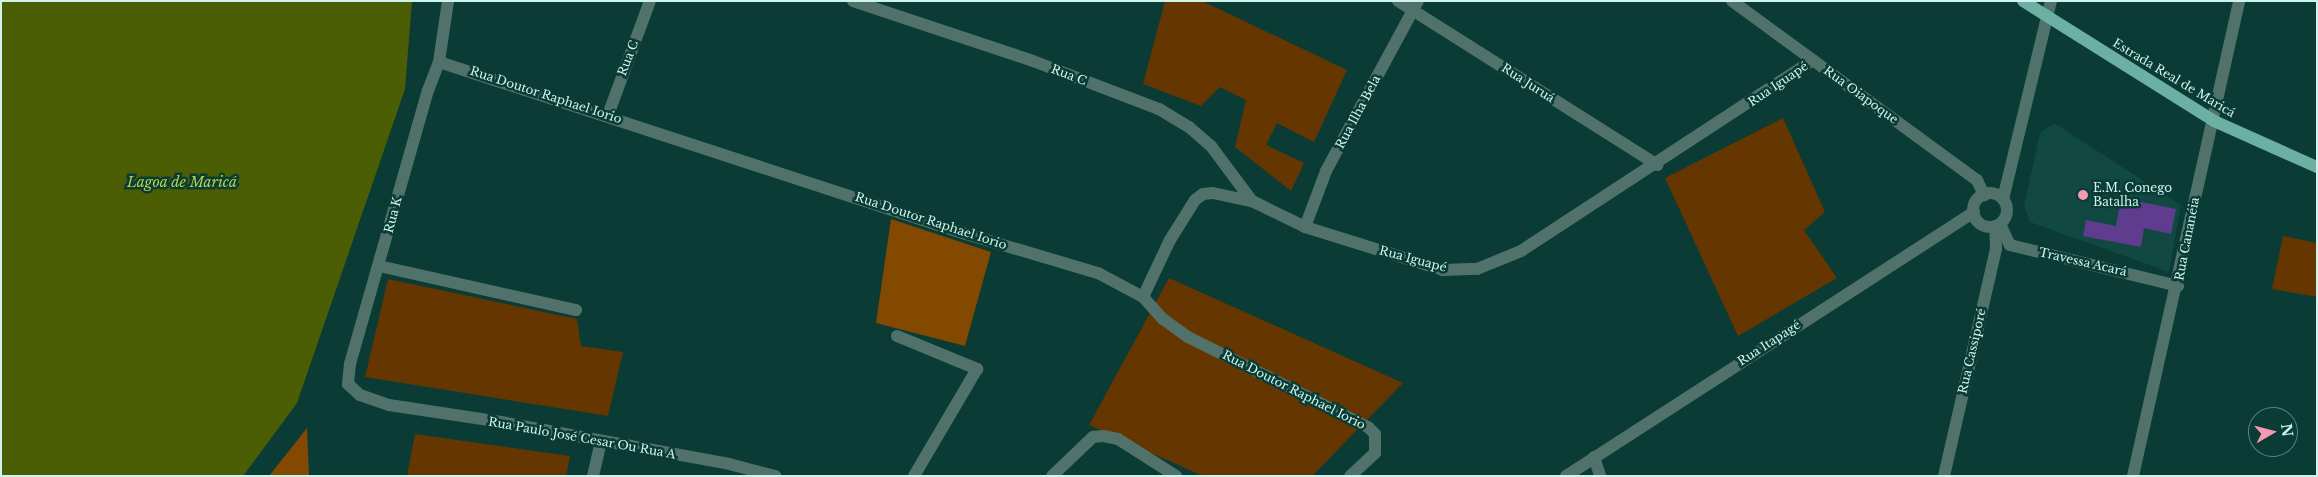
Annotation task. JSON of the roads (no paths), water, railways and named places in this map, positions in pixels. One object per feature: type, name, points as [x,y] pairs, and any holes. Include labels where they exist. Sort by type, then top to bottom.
[{"type":"main road","name":"Estrada Real de Maricá","points":[[2023,1],[2214,121],[2317,167]]},
{"type":"street","name":"Rua K","points":[[389,405],[360,394],[348,384],[350,364],[428,90],[440,62],[448,1]]},
{"type":"street","name":"Rua C","points":[[608,115],[650,1]]},
{"type":"street","name":"Rua C","points":[[853,1],[1033,61],[1159,110],[1188,127],[1211,146],[1252,201]]},
{"type":"street","name":"Rua Juruá","points":[[1398,1],[1415,5],[1657,165]]},
{"type":"street","name":"Rua Oiapoque","points":[[1732,1],[1977,180],[1984,195]]},
{"type":"street","name":"Rua Cassiporé","points":[[1944,476],[1996,249],[1997,225],[2007,209],[2003,199],[2051,1]]},
{"type":"street","name":"Rua Cananéia","points":[[2133,476],[2178,286],[2239,1]]},
{"type":"street","name":"Rua Ilha Bela","points":[[1305,227],[1326,171],[1415,5]]},
{"type":"street","name":"Rua Iguapé","points":[[1143,297],[1170,240],[1195,200],[1203,194],[1213,193],[1252,201],[1305,227],[1443,270],[1477,269],[1521,252],[1657,165],[1813,60]]},
{"type":"street","name":"Rua Doutor Raphael Iorio","points":[[440,62],[608,115],[966,234],[1067,262],[1098,274],[1143,297],[1163,319],[1188,337],[1368,427],[1375,434],[1375,453],[1350,476]]},
{"type":"street","points":[[1997,225],[1979,222],[1974,212],[1976,202],[1984,195],[1994,194],[2003,199]]},
{"type":"street","name":"Rua Itapagé","points":[[1566,476],[1974,212]]},
{"type":"street","name":"Travessa Acará","points":[[1997,225],[2010,245],[2178,286]]},
{"type":"street","points":[[379,266],[576,310]]},
{"type":"street","points":[[897,336],[977,368],[914,476]]},
{"type":"street","name":"Rua Paulo José Cesar Ou Rua A","points":[[389,405],[729,464],[775,476]]},
{"type":"street","points":[[1052,476],[1093,437],[1103,436],[1118,439],[1176,476]]},
{"type":"street","points":[[593,476],[600,442]]},
{"type":"street","points":[[1594,457],[1600,476]]},
{"type":"water","name":"Lagoa de Maricá","points":[[1,1],[412,1],[405,89],[297,403],[243,476],[1,476]]},
{"type":"place","name":"E.M. Conego Batalha","points":[[2083,195]]}]
